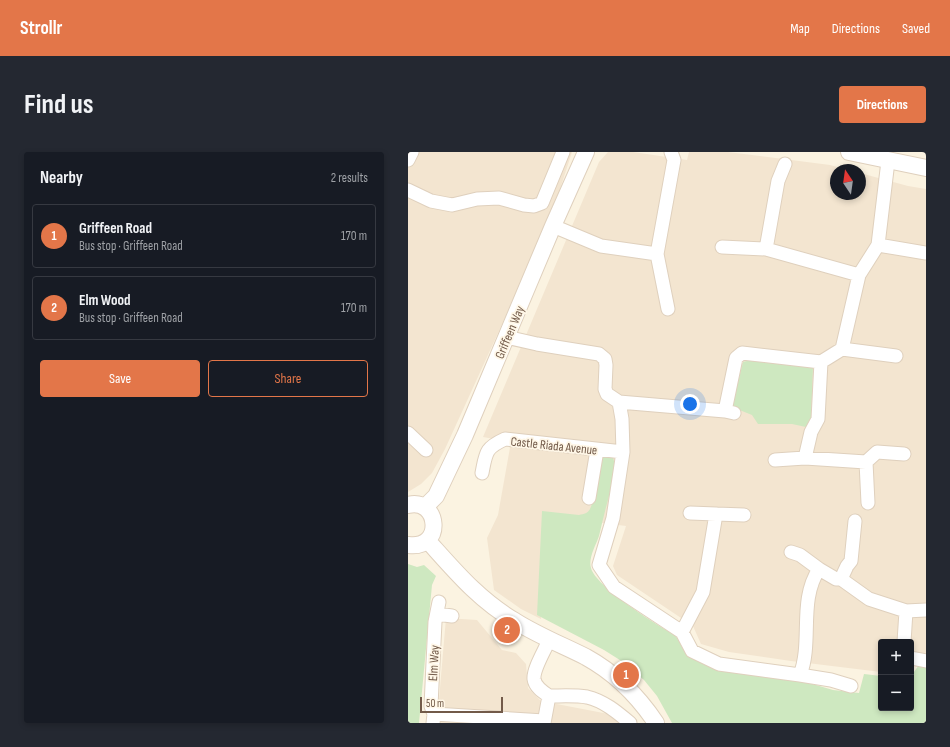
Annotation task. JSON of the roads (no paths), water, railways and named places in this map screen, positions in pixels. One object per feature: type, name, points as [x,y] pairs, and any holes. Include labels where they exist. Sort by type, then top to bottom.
[{"type":"street","points":[[408,160],[412,152]]},
{"type":"street","points":[[408,190],[431,201],[452,205],[477,199],[498,198],[534,206],[542,203],[563,152]]},
{"type":"street","name":"Griffeen Way","points":[[424,507],[436,496],[450,468],[586,152]]},
{"type":"street","points":[[668,309],[657,254],[674,160],[671,152]]},
{"type":"street","points":[[849,152],[926,168]]},
{"type":"street","points":[[842,350],[859,274],[878,246],[888,161]]},
{"type":"street","points":[[766,250],[778,181],[785,164]]},
{"type":"street","points":[[553,226],[601,246],[657,254]]},
{"type":"street","points":[[878,246],[926,253]]},
{"type":"street","points":[[722,247],[766,250],[859,274]]},
{"type":"street","points":[[506,338],[599,354],[605,359],[606,365],[604,389],[607,394],[619,402],[730,412],[736,358],[742,353],[821,362],[842,350],[896,356]]},
{"type":"street","points":[[805,458],[811,432],[818,419],[821,362]]},
{"type":"street","points":[[619,402],[622,419],[624,452],[613,518],[599,565],[614,587],[682,632],[692,651],[719,664],[831,680],[851,686]]},
{"type":"street","points":[[408,433],[426,450]]},
{"type":"street","name":"Castle Riada Avenue","points":[[482,473],[487,450],[495,443],[505,439],[624,452]]},
{"type":"street","points":[[589,498],[597,450]]},
{"type":"street","points":[[775,460],[805,458],[866,462],[877,452],[904,454]]},
{"type":"street","points":[[866,462],[868,504]]},
{"type":"street","points":[[408,505],[418,505],[424,507],[433,517],[434,523],[434,530],[428,541],[421,544],[408,544]]},
{"type":"street","points":[[690,513],[744,515]]},
{"type":"street","points":[[682,632],[703,592],[716,514]]},
{"type":"street","points":[[841,578],[851,561],[855,521]]},
{"type":"street","points":[[428,541],[464,582],[484,599],[514,621],[549,640],[586,657],[611,674],[631,690],[645,706],[656,723]]},
{"type":"street","points":[[791,552],[800,555],[836,579],[841,578],[869,599],[906,612],[926,610]]},
{"type":"street","points":[[800,675],[804,661],[806,606],[815,575],[819,569]]},
{"type":"street","name":"Elm Way","points":[[433,719],[431,706],[435,622],[438,608],[452,616]]},
{"type":"street","points":[[904,639],[906,612]]},
{"type":"street","points":[[549,640],[535,672],[534,681],[540,690],[549,696],[587,697],[612,708],[630,723]]},
{"type":"street","points":[[914,659],[926,661]]},
{"type":"street","points":[[433,719],[544,722],[549,696]]},
{"type":"place","name":"Elm Wood","points":[[507,630]]},
{"type":"place","name":"Griffeen Road","points":[[626,675]]}]
